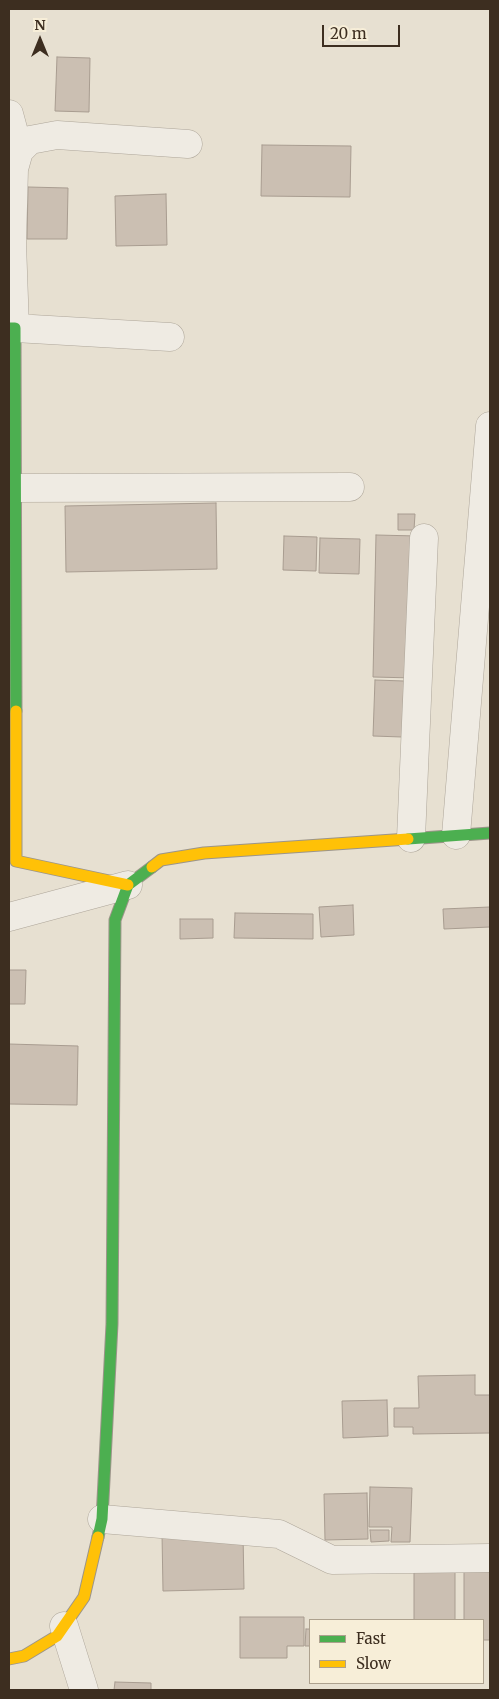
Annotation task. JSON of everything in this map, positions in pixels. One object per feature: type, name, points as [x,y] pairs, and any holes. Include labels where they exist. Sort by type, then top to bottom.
[{"type":"street","points":[[9,114],[19,151]]},
{"type":"street","points":[[128,885],[16,861],[12,701],[14,488],[12,243],[14,169],[19,151],[30,140],[58,135],[188,144]]},
{"type":"street","points":[[12,328],[170,337]]},
{"type":"street","points":[[456,835],[483,604],[490,426]]},
{"type":"street","points":[[14,488],[350,487]]},
{"type":"street","points":[[411,838],[424,538]]},
{"type":"street","points":[[9,917],[128,885],[161,860],[204,853],[490,833]]},
{"type":"street","points":[[9,1659],[24,1656],[57,1636],[84,1597],[102,1519],[112,1324],[114,920],[128,885]]},
{"type":"street","points":[[102,1519],[279,1534],[332,1560],[490,1558]]},
{"type":"street","points":[[64,1626],[84,1690]]},
{"type":"building","points":[[57,57],[90,58],[89,112],[55,111]]},
{"type":"building","points":[[262,145],[351,146],[350,197],[261,196]]},
{"type":"building","points":[[28,187],[68,188],[67,239],[27,239]]},
{"type":"building","points":[[166,194],[167,245],[116,246],[115,196]]},
{"type":"building","points":[[216,503],[217,569],[66,572],[65,506]]},
{"type":"building","points":[[398,514],[415,514],[414,530],[398,530]]},
{"type":"building","points":[[376,535],[417,536],[414,678],[373,677]]},
{"type":"building","points":[[284,536],[317,537],[316,571],[283,570]]},
{"type":"building","points":[[320,538],[360,539],[359,574],[319,573]]},
{"type":"building","points":[[375,680],[404,681],[402,737],[373,736]]},
{"type":"building","points":[[353,905],[354,935],[321,937],[319,907]]},
{"type":"building","points":[[490,907],[490,927],[444,929],[443,909]]},
{"type":"building","points":[[235,913],[313,914],[313,939],[234,938]]},
{"type":"building","points":[[180,919],[213,919],[213,938],[180,939]]},
{"type":"building","points":[[9,970],[26,970],[25,1004],[9,1004]]},
{"type":"building","points":[[9,1044],[78,1046],[77,1105],[9,1104]]},
{"type":"building","points":[[475,1375],[475,1395],[490,1395],[490,1433],[413,1434],[413,1427],[394,1427],[394,1408],[419,1408],[418,1376]]},
{"type":"building","points":[[387,1400],[388,1436],[343,1438],[342,1401]]},
{"type":"building","points":[[370,1487],[412,1488],[410,1542],[391,1542],[392,1527],[369,1527]]},
{"type":"building","points":[[367,1493],[368,1539],[325,1540],[324,1494]]},
{"type":"building","points":[[370,1530],[389,1530],[389,1541],[371,1542]]},
{"type":"building","points":[[243,1533],[244,1589],[163,1591],[162,1534]]},
{"type":"building","points":[[414,1567],[455,1567],[455,1619],[414,1619]]},
{"type":"building","points":[[464,1568],[490,1568],[490,1640],[484,1640],[484,1619],[464,1619]]},
{"type":"building","points":[[240,1617],[304,1617],[304,1646],[287,1646],[287,1658],[240,1658]]},
{"type":"building","points":[[306,1629],[309,1629],[309,1646],[305,1646]]},
{"type":"building","points":[[115,1682],[151,1683],[151,1690],[114,1690]]},
{"type":"traffic: fast","points":[[9,328],[15,328],[16,711]]},
{"type":"traffic: fast","points":[[408,839],[490,833]]},
{"type":"traffic: fast","points":[[98,1537],[102,1519],[112,1324],[115,920],[128,885],[152,867]]},
{"type":"traffic: slow","points":[[16,711],[16,861],[128,885]]},
{"type":"traffic: slow","points":[[152,867],[161,860],[204,853],[408,839]]},
{"type":"traffic: slow","points":[[9,1659],[24,1656],[57,1636],[84,1597],[98,1537]]}]
